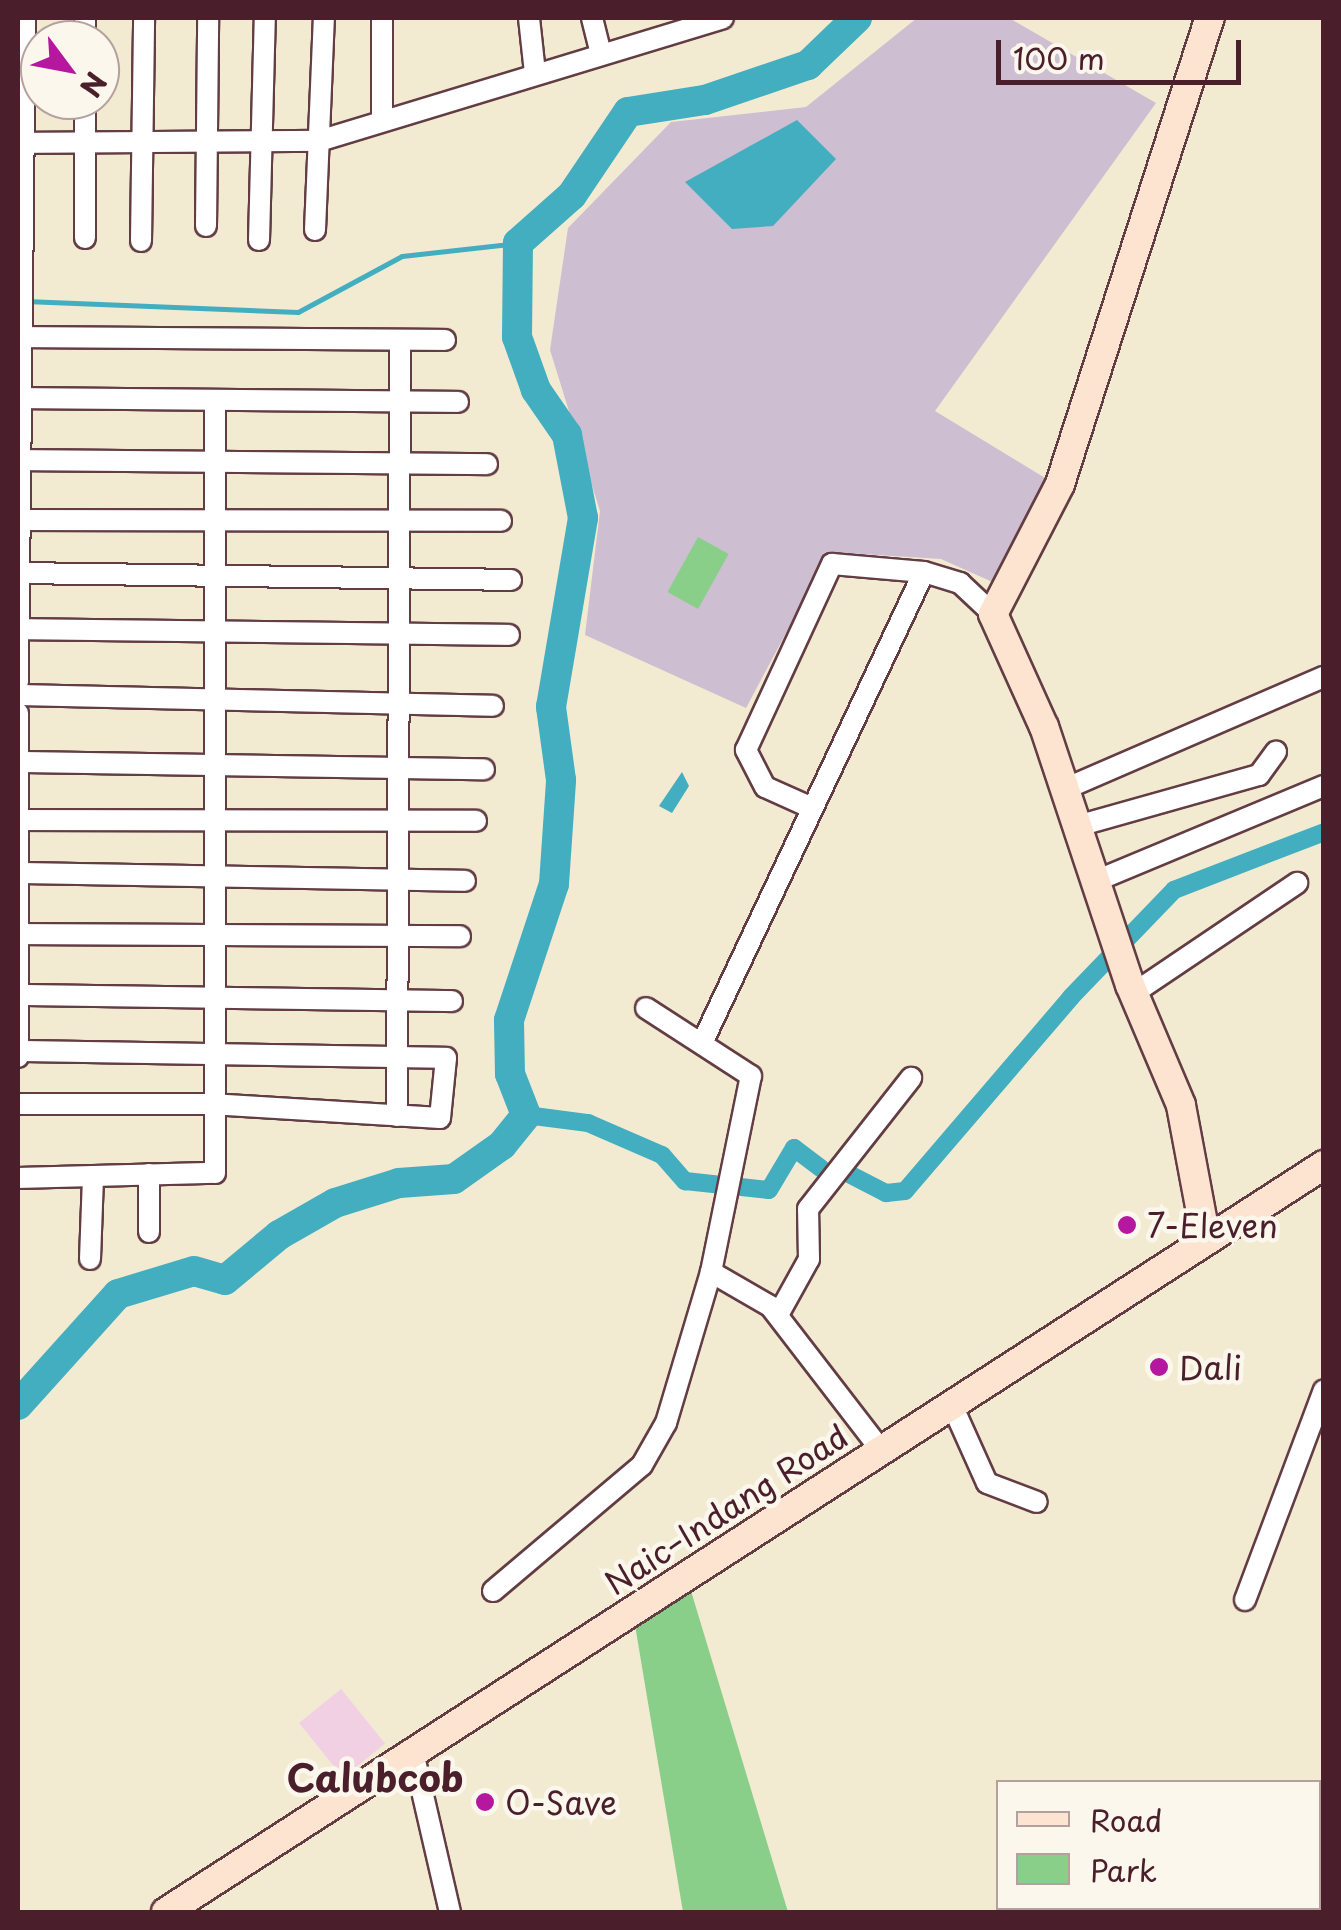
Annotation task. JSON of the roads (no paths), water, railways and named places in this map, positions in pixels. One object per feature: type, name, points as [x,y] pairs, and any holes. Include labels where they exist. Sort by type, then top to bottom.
[{"type":"main road","points":[[1206,1239],[1181,1105],[1132,989],[1067,788],[992,614],[1060,484],[1210,18]]},
{"type":"main road","name":"Naic–Indang Road","points":[[166,1912],[1324,1165]]},
{"type":"street","points":[[18,682],[21,143],[26,18]]},
{"type":"street","points":[[141,241],[144,18]]},
{"type":"street","points":[[206,226],[208,18]]},
{"type":"street","points":[[259,240],[266,18]]},
{"type":"street","points":[[314,230],[324,18]]},
{"type":"street","points":[[382,18],[382,122]]},
{"type":"street","points":[[529,18],[535,73]]},
{"type":"street","points":[[592,18],[601,53]]},
{"type":"street","points":[[21,143],[320,141],[601,53],[652,28],[716,19]]},
{"type":"street","points":[[85,238],[86,120]]},
{"type":"street","points":[[22,334],[445,340]]},
{"type":"street","points":[[398,1116],[400,341]]},
{"type":"street","points":[[22,398],[400,398],[458,402]]},
{"type":"street","points":[[18,1178],[214,1172],[211,763],[215,400]]},
{"type":"street","points":[[20,466],[216,458],[486,464]]},
{"type":"street","points":[[19,520],[402,524],[501,521]]},
{"type":"street","points":[[812,808],[765,787],[746,750],[824,577],[840,560],[924,572],[960,583],[992,614]]},
{"type":"street","points":[[702,1041],[924,572]]},
{"type":"street","points":[[19,573],[512,580]]},
{"type":"street","points":[[19,629],[400,638],[509,635]]},
{"type":"street","points":[[1067,788],[1324,677]]},
{"type":"street","points":[[18,695],[493,706]]},
{"type":"street","points":[[18,714],[18,1053],[213,1051],[446,1058],[440,1118],[214,1104],[18,1104]]},
{"type":"street","points":[[1081,825],[1260,775],[1276,752]]},
{"type":"street","points":[[18,762],[484,769]]},
{"type":"street","points":[[1098,880],[1324,786]]},
{"type":"street","points":[[18,820],[400,824],[476,821]]},
{"type":"street","points":[[18,873],[212,873],[465,881]]},
{"type":"street","points":[[1132,989],[1298,883]]},
{"type":"street","points":[[18,934],[460,936]]},
{"type":"street","points":[[18,995],[452,1001]]},
{"type":"street","points":[[493,1591],[642,1465],[666,1423],[711,1272],[750,1076],[702,1041],[646,1008]]},
{"type":"street","points":[[778,1315],[809,1258],[808,1210],[911,1078]]},
{"type":"street","points":[[149,1174],[149,1232]]},
{"type":"street","points":[[90,1259],[94,1176]]},
{"type":"street","points":[[711,1272],[740,1284],[778,1315],[882,1450]]},
{"type":"street","points":[[1246,1600],[1324,1390]]},
{"type":"street","points":[[952,1405],[987,1484],[1037,1502]]},
{"type":"street","points":[[414,1752],[450,1912]]},
{"type":"water","points":[[797,120],[836,159],[773,226],[732,229],[685,182]]},
{"type":"water","points":[[682,772],[689,786],[672,813],[659,806]]},
{"type":"waterway","points":[[18,1405],[118,1294],[194,1271],[225,1280],[279,1235],[335,1203],[399,1183],[454,1179],[502,1145],[526,1115],[510,1074],[509,1020],[554,884],[561,780],[551,707],[583,518],[567,435],[536,390],[517,337],[518,243],[572,195],[628,112],[705,100],[808,65],[857,18]]},
{"type":"waterway","points":[[25,301],[298,312],[402,256],[518,243]]},
{"type":"waterway","points":[[849,1174],[886,1193],[905,1191],[1071,997],[1174,890],[1324,832]]},
{"type":"waterway","points":[[526,1115],[588,1123],[662,1155],[685,1181],[769,1190],[794,1148],[821,1168]]},
{"type":"place","name":"7-Eleven","points":[[1127,1225]]},
{"type":"place","name":"Dali","points":[[1159,1367]]},
{"type":"place","name":"O-Save","points":[[485,1802]]},
{"type":"district","name":"Calubcob","points":[[375,1777]]}]
